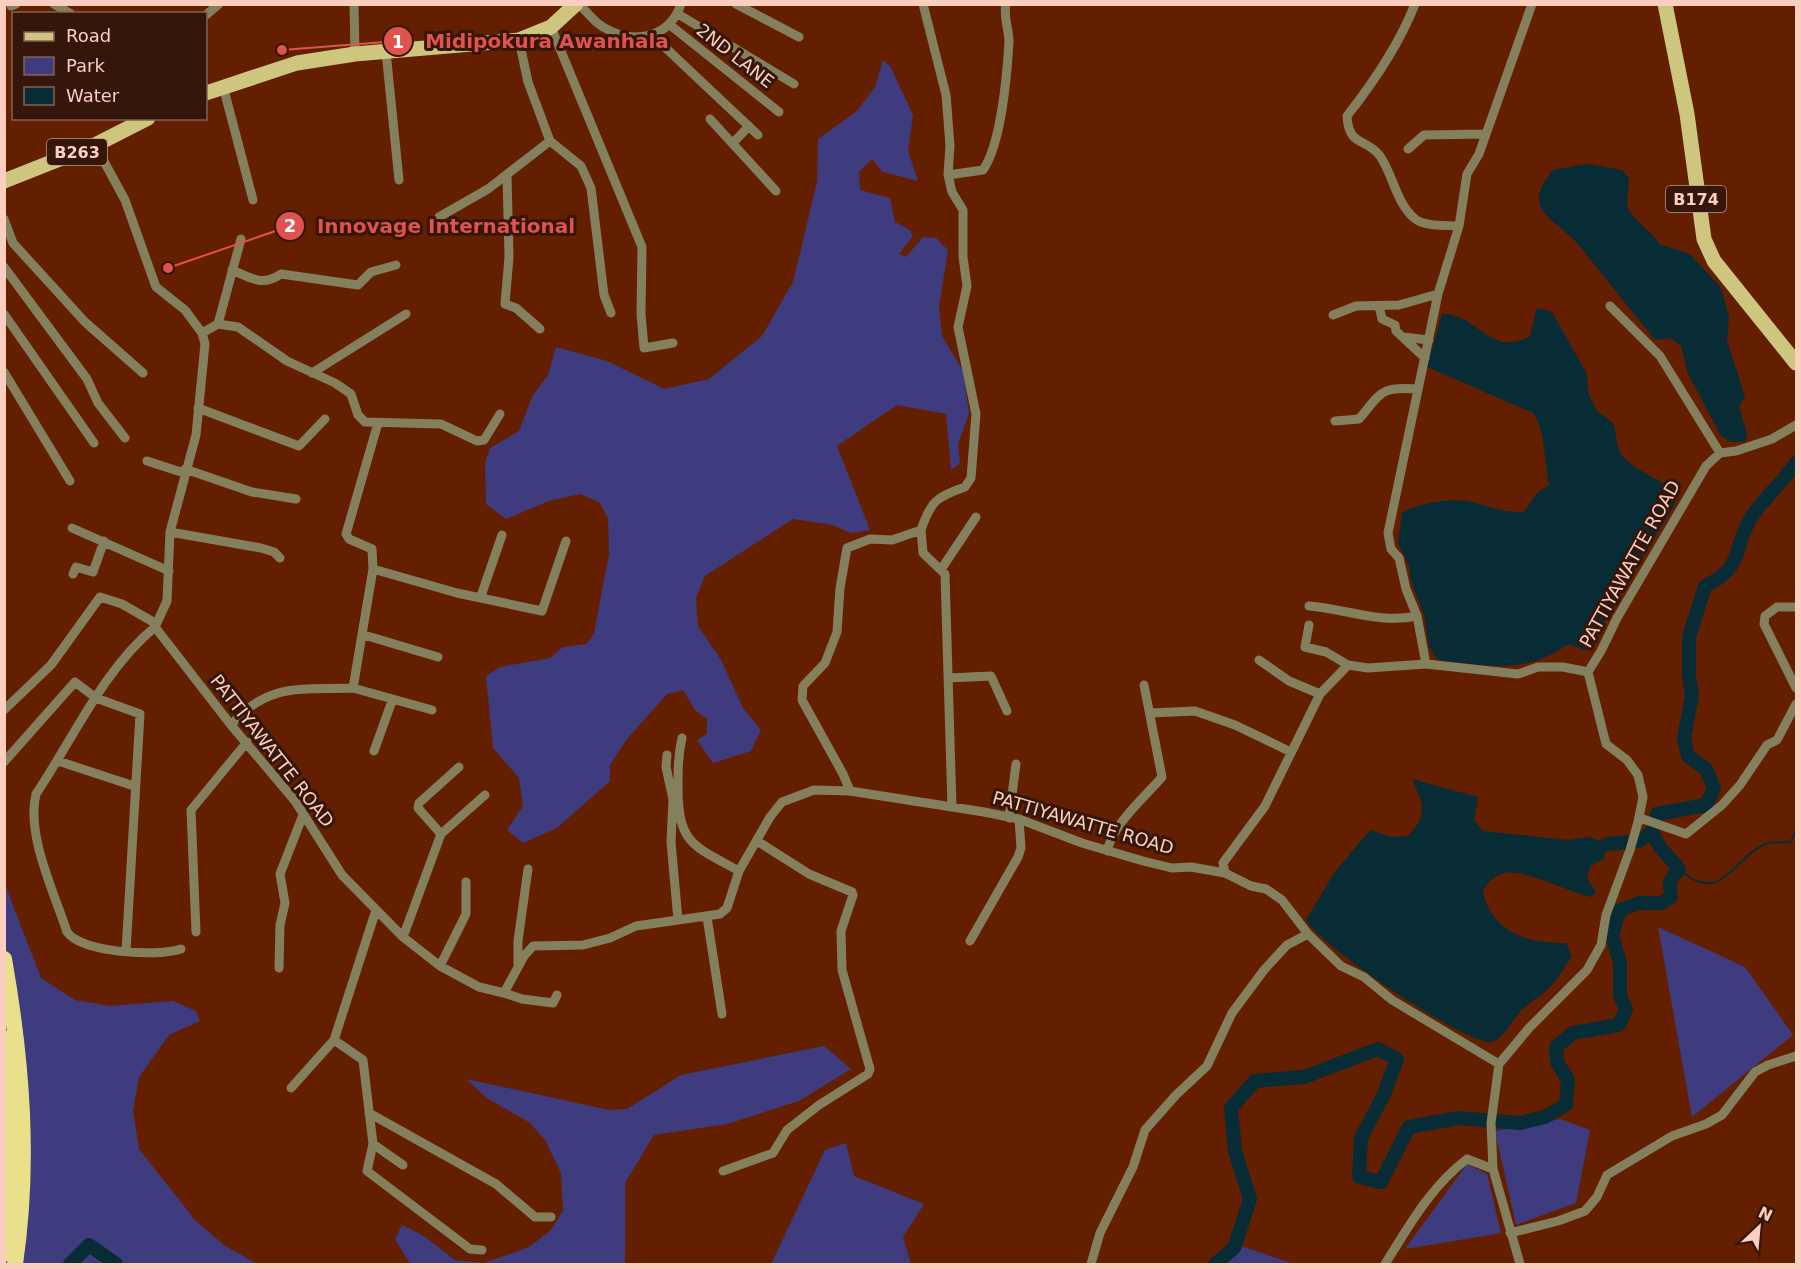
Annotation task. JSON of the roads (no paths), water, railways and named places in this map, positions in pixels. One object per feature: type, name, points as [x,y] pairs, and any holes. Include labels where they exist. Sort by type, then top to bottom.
[{"type":"highway","points":[[4,959],[19,1059],[23,1107],[21,1212],[15,1264]]},
{"type":"highway","points":[[4,1026],[12,1157],[4,1254]]},
{"type":"main road","points":[[207,92],[297,63],[355,54],[519,40],[551,27],[578,4]]},
{"type":"main road","name":"B174","points":[[1665,4],[1687,114],[1704,239],[1714,261],[1797,363]]},
{"type":"main road","name":"B263","points":[[4,181],[95,145],[144,120]]},
{"type":"street","points":[[54,4],[68,12]]},
{"type":"street","points":[[207,14],[219,4]]},
{"type":"street","points":[[354,4],[355,54]]},
{"type":"street","points":[[578,4],[601,26],[621,36],[631,37],[653,36],[670,25],[680,9],[794,84]]},
{"type":"street","points":[[736,4],[799,37]]},
{"type":"street","points":[[924,4],[946,95],[950,145],[948,175],[952,192],[963,210],[963,257],[967,286],[958,327],[976,414],[971,478],[965,487],[942,495],[929,507],[921,530],[923,553],[942,568],[945,574],[952,807]]},
{"type":"street","points":[[948,175],[983,170],[993,156],[1007,62],[1009,38],[1004,13],[1006,4]]},
{"type":"street","points":[[1415,4],[1408,21],[1368,89],[1347,116],[1348,132],[1355,140],[1379,154],[1403,204],[1415,219],[1435,225],[1459,226]]},
{"type":"street","points":[[1426,664],[1417,616],[1406,589],[1399,558],[1391,549],[1388,533],[1438,294],[1459,226],[1467,174],[1479,154],[1532,4]]},
{"type":"street","name":"2ND LANE","points":[[670,25],[779,112]]},
{"type":"street","points":[[551,27],[642,247],[640,314],[644,348],[673,343]]},
{"type":"street","points":[[653,36],[758,135]]},
{"type":"street","points":[[519,40],[528,82],[550,141],[581,166],[591,188],[604,295],[611,313]]},
{"type":"street","points":[[386,52],[399,180]]},
{"type":"street","points":[[223,86],[253,200]]},
{"type":"street","points":[[710,119],[776,191]]},
{"type":"street","points":[[733,143],[749,126]]},
{"type":"street","points":[[1408,149],[1424,135],[1485,134]]},
{"type":"street","points":[[439,217],[507,175],[550,141]]},
{"type":"street","points":[[95,145],[125,200],[156,287],[186,310],[202,333],[205,344],[196,435],[184,471],[170,532],[167,601],[155,625],[141,639],[96,698],[36,794],[32,808],[34,830],[67,932],[73,940],[97,948],[126,951],[167,954],[181,949]]},
{"type":"street","points":[[507,175],[509,257],[505,304],[516,308],[540,329]]},
{"type":"street","points":[[4,219],[13,243],[20,251],[85,322],[143,373]]},
{"type":"street","points":[[218,324],[241,239]]},
{"type":"street","points":[[232,270],[261,283],[271,281],[281,274],[358,285],[371,272],[396,265]]},
{"type":"street","points":[[4,267],[87,379],[98,403],[125,438]]},
{"type":"street","points":[[1333,315],[1356,306],[1399,305],[1438,294]]},
{"type":"street","points":[[1379,306],[1382,319],[1395,325],[1402,337],[1425,358]]},
{"type":"street","points":[[1610,306],[1660,356],[1720,453],[1736,452],[1772,439],[1797,425]]},
{"type":"street","points":[[4,314],[94,443]]},
{"type":"street","points":[[312,373],[406,315]]},
{"type":"street","points":[[202,333],[218,324],[238,327],[287,361],[335,383],[351,394],[358,415],[365,422],[441,424],[477,441],[484,440],[500,414]]},
{"type":"street","points":[[1402,337],[1428,340]]},
{"type":"street","points":[[6,376],[70,481]]},
{"type":"street","points":[[1335,421],[1359,419],[1382,393],[1392,387],[1418,389]]},
{"type":"street","points":[[198,408],[299,446],[325,419]]},
{"type":"street","points":[[353,688],[364,635],[373,568],[372,549],[349,539],[346,534],[378,423]]},
{"type":"street","name":"PATTIYAWATTE ROAD","points":[[1348,665],[1368,668],[1426,664],[1518,674],[1538,667],[1563,667],[1588,672],[1697,479],[1720,453]]},
{"type":"street","points":[[147,462],[252,492],[296,500]]},
{"type":"street","points":[[942,568],[976,517]]},
{"type":"street","points":[[72,528],[169,571]]},
{"type":"street","points":[[850,790],[802,700],[803,686],[825,663],[837,632],[840,588],[847,548],[870,539],[892,540],[921,530]]},
{"type":"street","points":[[170,532],[261,548],[274,552],[280,558]]},
{"type":"street","points":[[481,596],[502,536]]},
{"type":"street","points":[[73,574],[76,567],[93,572],[104,541]]},
{"type":"street","points":[[373,568],[457,592],[542,611],[566,541]]},
{"type":"street","points":[[5,707],[51,665],[100,597],[122,604],[155,625]]},
{"type":"street","points":[[1310,606],[1336,608],[1382,620],[1417,616]]},
{"type":"street","points":[[1797,607],[1777,607],[1765,616],[1764,624],[1797,688]]},
{"type":"street","name":"PATTIYAWATTE ROAD","points":[[155,625],[231,725],[295,801],[319,835],[342,875],[403,937],[440,966],[479,987],[504,993],[532,946],[583,945],[610,938],[636,926],[720,914],[727,908],[739,871],[770,817],[782,802],[814,790],[850,790],[1014,819],[1107,851],[1172,867],[1191,867],[1225,873],[1251,886],[1266,889],[1282,900],[1308,934],[1341,966],[1364,977],[1392,1000],[1499,1064]]},
{"type":"street","points":[[1225,873],[1223,863],[1265,806],[1320,694],[1348,665],[1326,652],[1305,647],[1309,625]]},
{"type":"street","points":[[364,635],[438,657]]},
{"type":"street","points":[[1259,660],[1289,681],[1320,694]]},
{"type":"street","points":[[1520,1264],[1494,1169],[1491,1122],[1499,1064],[1529,1028],[1587,970],[1600,945],[1606,915],[1630,850],[1643,797],[1638,776],[1627,760],[1606,744],[1588,672]]},
{"type":"street","points":[[948,678],[991,676],[1007,711]]},
{"type":"street","points":[[4,762],[75,682],[96,698],[140,714],[126,951]]},
{"type":"street","points":[[1107,851],[1110,840],[1125,819],[1162,777],[1144,685]]},
{"type":"street","points":[[231,725],[242,712],[261,698],[285,690],[353,688],[392,701],[432,710]]},
{"type":"street","points":[[374,751],[392,701]]},
{"type":"street","points":[[1638,822],[1643,819],[1686,834],[1704,821],[1740,785],[1767,745],[1777,740],[1797,704]]},
{"type":"street","points":[[1150,714],[1195,711],[1235,725],[1291,752]]},
{"type":"street","points":[[682,738],[678,752],[678,818],[686,836],[701,850],[739,871]]},
{"type":"street","points":[[196,932],[191,810],[247,742]]},
{"type":"street","points":[[667,755],[666,767],[673,799],[671,842],[678,920]]},
{"type":"street","points":[[58,761],[134,786]]},
{"type":"street","points":[[970,941],[1021,848],[1014,819],[1016,764]]},
{"type":"street","points":[[441,834],[418,808],[419,803],[459,767]]},
{"type":"street","points":[[403,937],[441,834],[485,795]]},
{"type":"street","points":[[279,968],[280,925],[285,903],[280,874],[303,815]]},
{"type":"street","points":[[723,1171],[773,1153],[787,1130],[819,1105],[868,1074],[870,1069],[842,970],[841,931],[852,892],[809,874],[757,841]]},
{"type":"street","points":[[518,967],[518,941],[528,869]]},
{"type":"street","points":[[440,966],[466,914],[466,882]]},
{"type":"street","points":[[291,1088],[334,1040],[376,910]]},
{"type":"street","points":[[707,917],[722,1014]]},
{"type":"street","points":[[1091,1264],[1100,1233],[1133,1167],[1145,1130],[1176,1095],[1207,1066],[1232,1012],[1264,970],[1287,945],[1308,934]]},
{"type":"street","points":[[504,993],[522,999],[554,1003],[557,995]]},
{"type":"street","points":[[334,1040],[363,1060],[373,1144],[367,1171],[369,1175],[470,1249],[482,1250]]},
{"type":"street","points":[[1510,1233],[1558,1221],[1585,1211],[1598,1197],[1607,1175],[1672,1136],[1706,1124],[1722,1115],[1755,1072],[1768,1065],[1797,1056]]},
{"type":"street","points":[[369,1113],[496,1184],[535,1217],[552,1217]]},
{"type":"street","points":[[373,1144],[403,1165]]},
{"type":"street","points":[[1385,1264],[1420,1208],[1449,1172],[1467,1159],[1494,1169]]},
{"type":"water","points":[[1588,164],[1622,170],[1629,178],[1627,203],[1636,219],[1659,244],[1690,254],[1721,288],[1729,316],[1727,341],[1745,397],[1739,406],[1747,434],[1745,442],[1731,442],[1721,436],[1688,374],[1681,346],[1670,338],[1655,340],[1577,243],[1543,211],[1539,194],[1553,170]]},
{"type":"water","points":[[1537,308],[1552,312],[1587,374],[1588,393],[1597,411],[1614,424],[1620,452],[1629,463],[1677,491],[1675,504],[1616,600],[1591,649],[1584,650],[1569,644],[1536,660],[1506,666],[1438,660],[1429,647],[1424,615],[1411,581],[1409,566],[1398,543],[1402,513],[1425,504],[1451,500],[1524,512],[1537,493],[1549,485],[1540,429],[1533,413],[1427,367],[1442,314],[1465,320],[1494,339],[1516,342],[1530,336]]},
{"type":"water","points":[[1412,779],[1478,797],[1474,820],[1483,831],[1568,840],[1591,837],[1607,844],[1604,858],[1590,867],[1587,878],[1596,892],[1591,897],[1524,874],[1514,873],[1498,875],[1483,890],[1493,916],[1502,925],[1512,932],[1538,941],[1566,943],[1572,956],[1551,986],[1524,1008],[1504,1034],[1492,1042],[1478,1039],[1454,1028],[1394,992],[1337,950],[1306,920],[1334,873],[1370,830],[1391,837],[1408,836],[1415,828],[1422,809]]},
{"type":"waterway","points":[[1215,1264],[1234,1248],[1250,1199],[1235,1151],[1231,1108],[1255,1081],[1304,1077],[1378,1049],[1397,1059],[1384,1094],[1361,1138],[1359,1177],[1381,1182],[1409,1127],[1458,1118],[1520,1123],[1545,1117],[1566,1105],[1568,1080],[1557,1062],[1556,1047],[1573,1033],[1619,1025],[1626,1009],[1620,996],[1620,963],[1612,935],[1620,910],[1639,903],[1662,903],[1671,897],[1670,881],[1679,869],[1660,847],[1652,832],[1657,814],[1706,805],[1714,788],[1706,769],[1688,756],[1684,738],[1692,695],[1689,677],[1689,637],[1705,586],[1718,579],[1733,563],[1752,516],[1796,463]]},
{"type":"waterway","points":[[1679,869],[1693,879],[1705,883],[1715,882],[1763,845],[1791,842],[1796,830]]},
{"type":"waterway","points":[[1607,844],[1639,841],[1652,832]]},
{"type":"waterway","points":[[70,1264],[89,1245],[116,1264]]},
{"type":"place","name":"Midipokura Awanhala","points":[[282,50]]},
{"type":"place","name":"Innovage International","points":[[168,268]]}]
